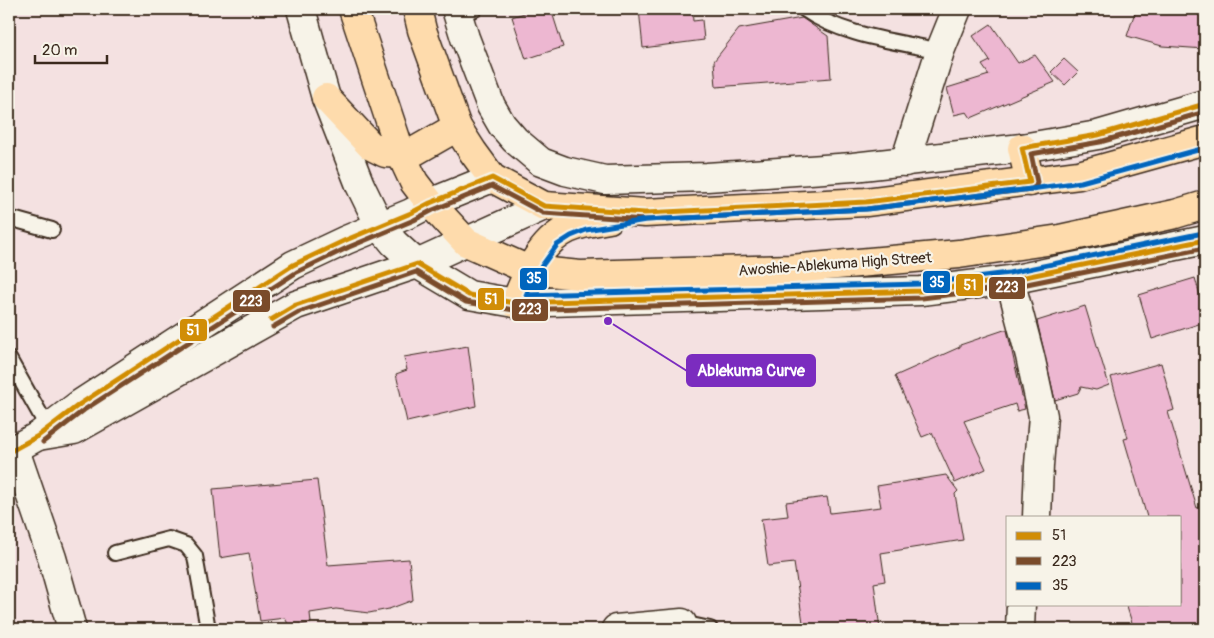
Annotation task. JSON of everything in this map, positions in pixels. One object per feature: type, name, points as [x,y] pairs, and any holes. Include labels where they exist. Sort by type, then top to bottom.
[{"type":"main road","points":[[353,9],[401,154],[414,182],[466,242]]},
{"type":"main road","points":[[417,9],[422,30],[457,127],[492,178],[544,206],[645,213],[866,202],[1079,176],[1205,140]]},
{"type":"main road","points":[[326,98],[371,146],[385,153],[401,154],[415,151],[457,127]]},
{"type":"main road","points":[[1022,148],[1030,182]]},
{"type":"main road","name":"Awoshie-Ablekuma High Street","points":[[466,242],[529,270],[580,275],[790,269],[959,254],[1060,239],[1175,214],[1205,205]]},
{"type":"main road","points":[[514,303],[529,270],[552,240],[568,229],[584,224],[645,213]]},
{"type":"street","name":"Awoshie-Ablekuma High Street","points":[[301,9],[326,98],[360,185],[380,226],[394,243],[417,264],[469,295],[514,303],[921,291],[1010,280],[1205,240]]},
{"type":"street","points":[[905,162],[940,51],[957,9]]},
{"type":"street","points":[[463,11],[465,38],[491,106],[506,130],[541,162],[565,172],[605,180],[707,177],[905,162],[1022,148],[1098,135],[1205,104]]},
{"type":"street","points":[[27,442],[80,404],[293,265],[411,213],[430,202],[492,178]]},
{"type":"street","points":[[27,442],[74,430],[215,349],[260,327],[296,305],[417,264],[544,206]]},
{"type":"street","points":[[1010,280],[1030,356],[1043,416],[1037,516]]},
{"type":"street","points":[[27,442],[52,558],[72,629]]},
{"type":"street","points":[[1020,629],[1021,606]]},
{"type":"street","points":[[616,629],[682,623]]},
{"type":"lane","points":[[804,9],[840,29],[940,51]]},
{"type":"lane","points":[[9,218],[52,230]]},
{"type":"lane","points":[[9,360],[27,442]]},
{"type":"lane","points":[[115,552],[169,539],[186,545],[195,556],[208,629]]},
{"type":"lane","points":[[682,623],[710,629]]},
{"type":"building","points":[[537,9],[551,9],[563,47],[526,59],[512,17]]},
{"type":"building","points":[[639,9],[692,9],[693,21],[702,20],[704,40],[643,48]]},
{"type":"building","points":[[1136,9],[1205,9],[1205,49],[1162,46],[1127,36]]},
{"type":"building","points":[[802,18],[828,36],[831,78],[716,87],[714,61],[739,29]]},
{"type":"building","points":[[991,24],[1018,63],[1035,55],[1055,82],[971,118],[967,112],[954,115],[947,88],[989,75],[982,65],[990,61],[973,36]]},
{"type":"building","points":[[1064,59],[1078,72],[1065,85],[1051,72]]},
{"type":"building","points":[[1195,278],[1205,312],[1205,322],[1152,339],[1139,295]]},
{"type":"building","points":[[1085,306],[1109,385],[1096,390],[1081,387],[1078,393],[1055,400],[1037,321]]},
{"type":"building","points":[[1007,330],[1025,409],[1017,411],[1015,404],[964,421],[986,469],[955,483],[932,433],[922,437],[895,376],[960,347],[960,345]]},
{"type":"building","points":[[468,346],[476,406],[407,422],[396,374],[407,370],[404,357]]},
{"type":"building","points":[[1161,363],[1174,410],[1168,412],[1197,508],[1205,505],[1205,629],[1134,629],[1127,606],[1182,606],[1182,516],[1147,516],[1124,439],[1128,438],[1111,377]]},
{"type":"building","points":[[946,475],[958,491],[955,494],[963,540],[881,553],[885,581],[874,583],[880,629],[804,629],[794,563],[768,566],[761,519],[788,516],[786,502],[827,497],[830,513],[881,507],[877,486]]},
{"type":"building","points":[[317,480],[328,565],[409,559],[413,600],[389,609],[369,613],[336,609],[310,613],[311,623],[289,626],[285,618],[260,621],[249,553],[220,558],[213,489]]},
{"type":"transit line","name":"51","points":[[9,452],[38,436],[80,404],[293,265],[430,203],[492,178],[544,206],[645,213],[866,202],[1030,182],[1022,148],[1098,135],[1205,104]]},
{"type":"transit line","name":"223","points":[[43,442],[84,410],[297,272],[349,247],[492,186],[543,213],[645,220],[866,209],[1032,189],[1036,186],[1037,182],[1031,154],[1100,142],[1205,112]]},
{"type":"transit line","name":"35","points":[[1203,233],[1009,273],[920,284],[526,295],[536,274],[557,245],[571,236],[586,230],[646,220],[867,209],[1031,189],[1081,182],[1205,148]]},
{"type":"transit line","name":"51","points":[[271,320],[296,305],[417,264],[469,295],[515,303],[921,291],[1010,280],[1205,240]]},
{"type":"transit line","name":"223","points":[[273,327],[299,312],[416,272],[466,302],[514,310],[922,298],[1012,287],[1205,248]]},
{"type":"place","name":"Ablekuma Curve","points":[[608,321]]}]
